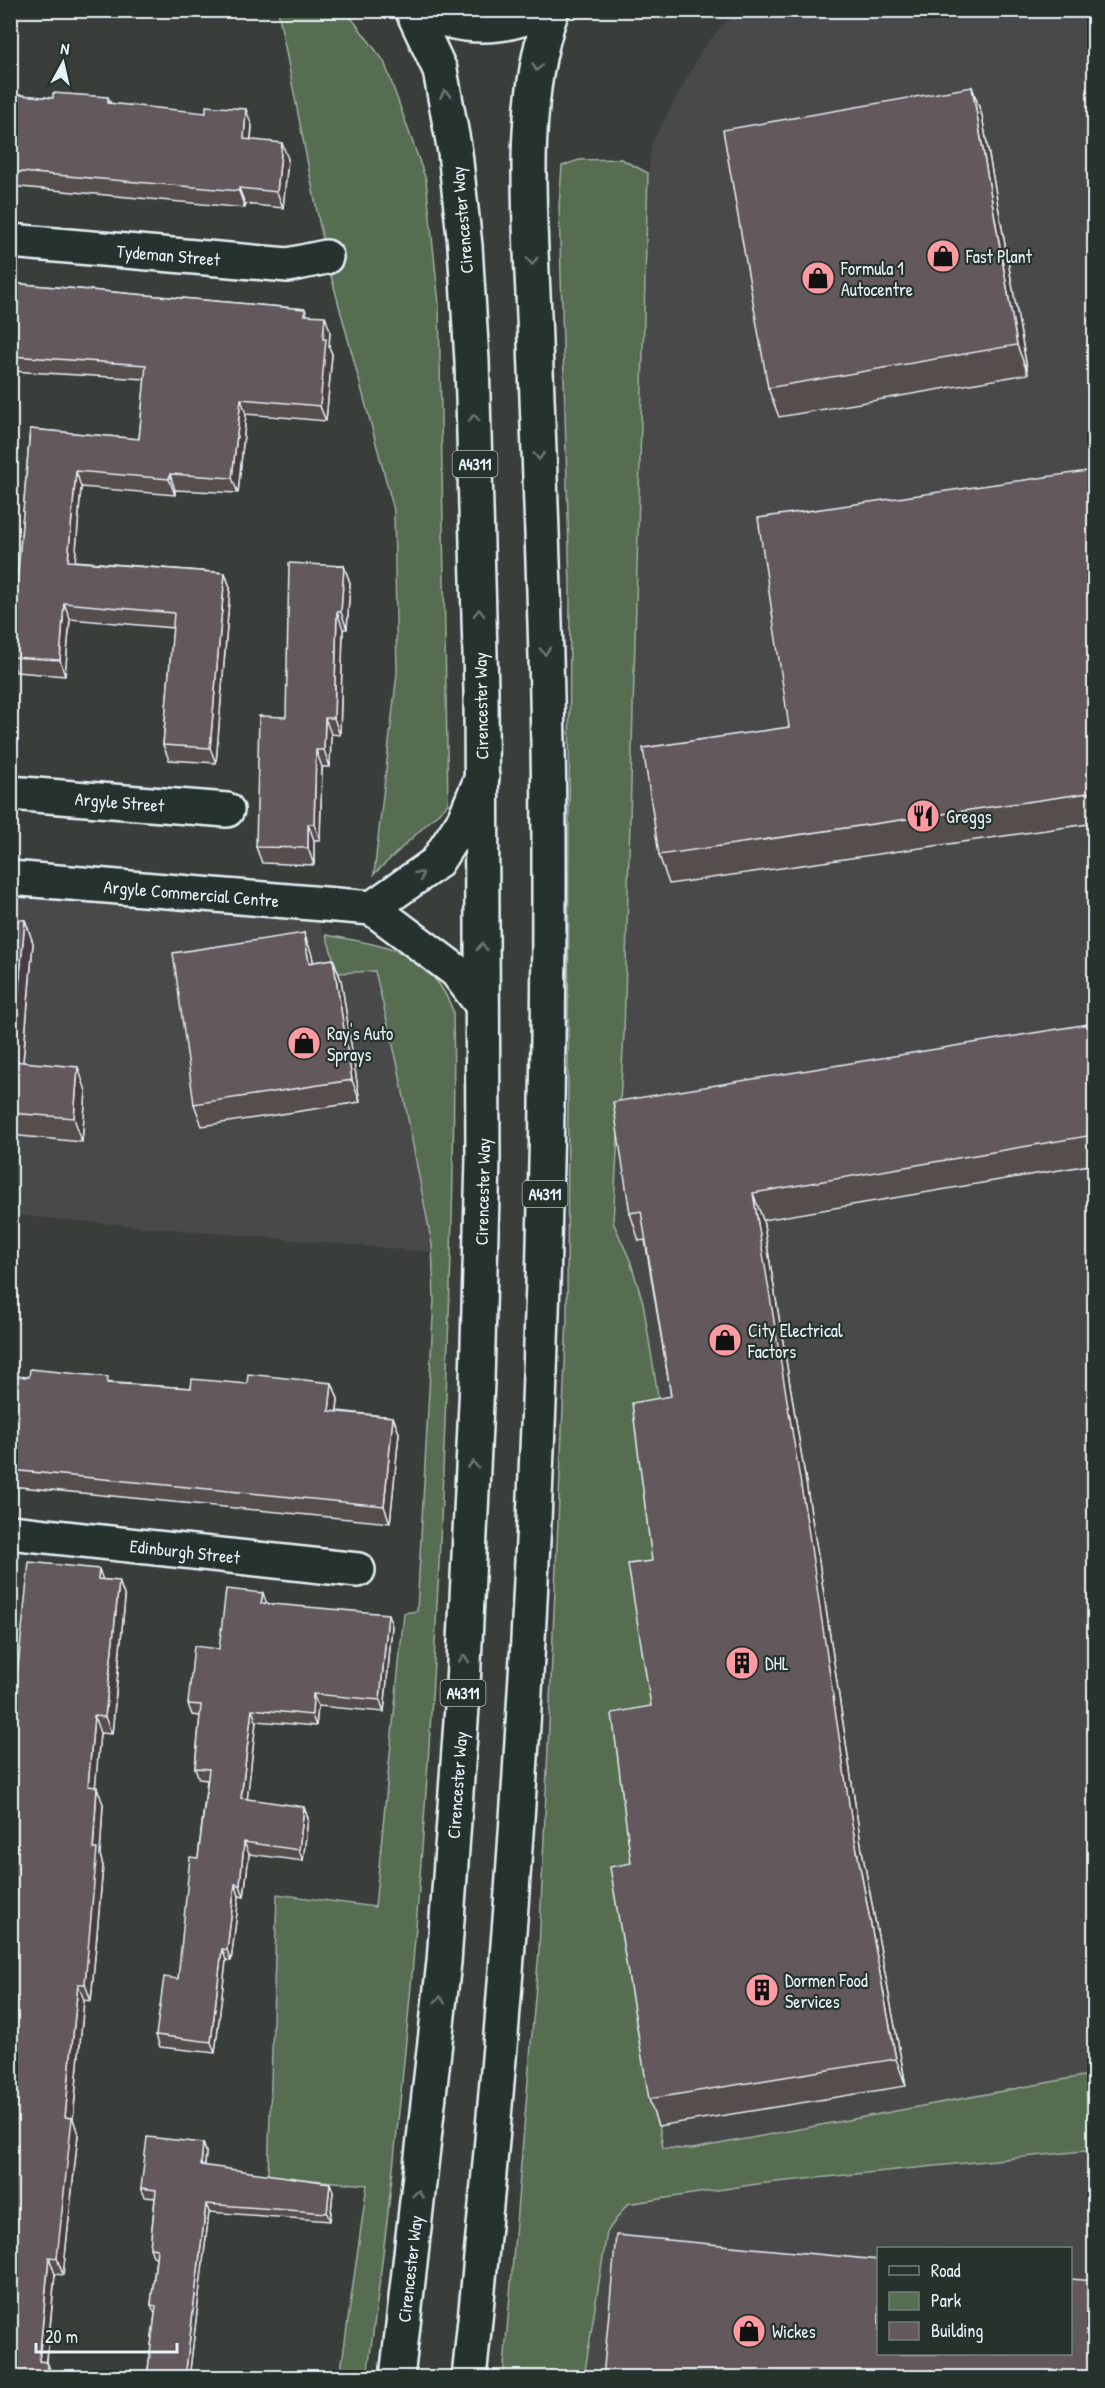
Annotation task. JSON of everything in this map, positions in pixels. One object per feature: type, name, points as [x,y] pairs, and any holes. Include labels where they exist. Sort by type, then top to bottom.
[{"type":"main road","name":"Cirencester Way","points":[[398,2378],[444,1962],[462,1707],[477,1382],[483,1158],[482,777],[472,362],[465,246],[455,152],[440,70],[412,10]]},
{"type":"main road","points":[[420,10],[449,22],[480,26],[508,23],[544,10]]},
{"type":"main road","name":"A4311","points":[[469,2378],[511,1917],[545,1243],[548,779],[530,194],[535,81],[541,40],[552,10]]},
{"type":"main road","name":"Tydeman Street","points":[[10,241],[288,265],[326,257]]},
{"type":"main road","points":[[482,777],[464,820],[436,863],[372,908],[456,971],[482,1005]]},
{"type":"main road","name":"Argyle Street","points":[[10,793],[227,810]]},
{"type":"main road","name":"Argyle Commercial Centre","points":[[10,878],[372,908]]},
{"type":"main road","name":"Edinburgh Street","points":[[10,1532],[358,1570]]},
{"type":"shaded area","points":[[740,11],[1094,11],[1094,2377],[553,2378],[624,1033],[646,199],[651,145],[703,48],[723,25]]},
{"type":"shaded area","points":[[10,895],[318,920],[338,972],[375,971],[398,1066],[432,1252],[11,1215]]},
{"type":"green space","points":[[278,11],[346,11],[384,61],[426,180],[439,304],[448,804],[374,874],[397,673],[394,510],[326,257]]},
{"type":"green space","points":[[621,159],[648,173],[624,1033],[613,1222],[630,1260],[643,1303],[663,1427],[661,1733],[641,1891],[620,1894],[663,2148],[692,2149],[1094,2074],[1094,2150],[757,2184],[627,2204],[607,2232],[584,2377],[503,2378],[539,1950],[567,1318],[570,587],[559,206],[562,166],[579,160]]},
{"type":"green space","points":[[326,935],[367,943],[403,954],[432,975],[444,991],[453,1011],[454,1126],[443,1472],[425,1812],[395,2152],[367,2377],[340,2377],[367,2185],[268,2176],[277,1894],[375,1907],[404,1613],[417,1611],[434,1299],[432,1245],[398,1066],[375,971],[338,973]]},
{"type":"building","points":[[972,87],[1017,345],[768,388],[723,130]]},
{"type":"building","points":[[53,93],[108,97],[108,103],[206,113],[206,106],[246,109],[244,139],[282,143],[277,192],[239,188],[239,191],[10,171],[10,94],[53,98]]},
{"type":"building","points":[[10,283],[305,309],[305,315],[325,316],[323,339],[326,339],[320,406],[241,399],[232,478],[170,474],[169,479],[76,471],[68,561],[225,573],[210,748],[163,745],[174,613],[64,603],[60,660],[11,657],[30,429],[139,439],[146,365],[10,356]]},
{"type":"building","points":[[1087,471],[1095,524],[1095,792],[659,855],[643,748],[789,727],[758,518]]},
{"type":"building","points":[[289,563],[344,566],[341,612],[337,612],[334,718],[325,718],[324,750],[316,750],[314,824],[308,824],[308,848],[256,847],[259,716],[286,717]]},
{"type":"building","points":[[10,919],[25,920],[12,1061],[78,1067],[74,1118],[10,1113]]},
{"type":"building","points":[[304,933],[309,963],[333,959],[352,1080],[194,1104],[173,953]]},
{"type":"building","points":[[1095,1023],[1095,1146],[1093,1135],[753,1193],[809,1534],[852,1824],[896,2059],[649,2099],[610,1867],[631,1863],[612,1713],[651,1706],[628,1564],[652,1561],[632,1403],[671,1396],[641,1211],[630,1213],[613,1102]]},
{"type":"building","points":[[30,1369],[108,1377],[107,1383],[191,1388],[192,1379],[247,1384],[248,1374],[332,1383],[329,1411],[393,1417],[384,1506],[10,1470],[10,1376],[29,1377]]},
{"type":"building","points":[[29,1562],[99,1569],[98,1579],[119,1581],[105,1717],[94,1716],[88,1786],[97,1787],[93,1849],[97,1849],[85,1984],[78,1984],[65,2117],[72,2118],[57,2258],[49,2257],[39,2361],[47,2362],[46,2378],[10,2378],[10,1744]]},
{"type":"building","points":[[226,1589],[263,1593],[261,1603],[388,1614],[380,1700],[313,1694],[312,1715],[252,1709],[241,1798],[304,1807],[299,1850],[244,1842],[240,1885],[235,1884],[227,1950],[222,1949],[211,2042],[156,2035],[164,1977],[178,1979],[190,1857],[198,1858],[209,1769],[195,1768],[201,1705],[188,1704],[194,1646],[219,1649]]},
{"type":"building","points":[[147,2137],[203,2143],[201,2165],[330,2183],[327,2213],[206,2204],[185,2378],[147,2378],[156,2306],[151,2305],[157,2249],[150,2248],[156,2190],[141,2188]]},
{"type":"building","name":"Wickes","points":[[616,2235],[877,2260],[877,2355],[1072,2355],[1072,2279],[1095,2281],[1095,2378],[603,2378]]},
{"type":"place","name":"Fast Plant","points":[[943,256]]},
{"type":"place","name":"Formula 1 Autocentre","points":[[818,278]]},
{"type":"place","name":"Greggs","points":[[923,816]]},
{"type":"place","name":"Ray's Auto Sprays","points":[[304,1043]]},
{"type":"place","name":"City Electrical Factors","points":[[725,1340]]},
{"type":"place","name":"DHL","points":[[742,1663]]},
{"type":"place","name":"Dormen Food Services","points":[[762,1990]]},
{"type":"place","name":"Wickes","points":[[749,2331]]}]
